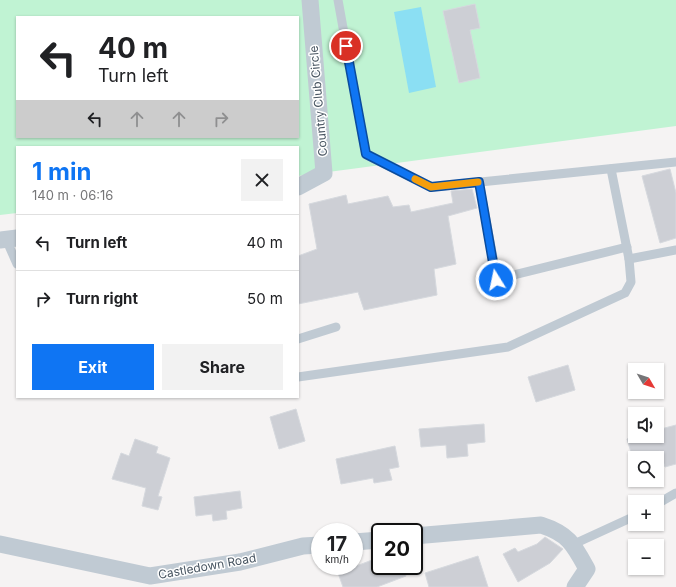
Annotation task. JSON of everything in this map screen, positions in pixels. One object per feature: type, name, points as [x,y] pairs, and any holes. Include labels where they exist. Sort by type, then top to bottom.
[{"type":"street","name":"Country Club Circle","points":[[299,186],[324,173],[310,0]]},
{"type":"street","points":[[423,535],[541,525],[556,530],[574,544],[588,569],[575,587]]},
{"type":"street","name":"Castledown Road","points":[[0,544],[150,576],[240,562],[303,546],[311,546]]},
{"type":"lane","points":[[338,0],[366,154],[431,187],[676,162]]},
{"type":"lane","points":[[299,377],[508,347],[625,293],[631,282],[629,259],[611,169]]},
{"type":"lane","points":[[479,182],[496,280],[627,247]]},
{"type":"lane","points":[[8,239],[16,261]]},
{"type":"lane","points":[[629,259],[676,250]]},
{"type":"lane","points":[[299,339],[336,327]]},
{"type":"lane","points":[[664,500],[676,493]]},
{"type":"lane","points":[[574,544],[628,519]]},
{"type":"green space","points":[[0,0],[676,0],[676,126],[299,176],[299,146],[16,146],[16,213],[0,215]]},
{"type":"water","points":[[421,7],[436,87],[409,93],[394,12]]},
{"type":"building","points":[[475,4],[480,28],[470,30],[480,78],[459,83],[443,11]]},
{"type":"building","points":[[670,169],[676,193],[676,238],[660,243],[642,176]]},
{"type":"building","points":[[472,189],[477,208],[448,216],[456,264],[434,269],[437,295],[364,310],[358,292],[299,304],[299,256],[317,249],[309,204],[346,195],[348,204],[388,196],[393,207],[409,205],[411,212],[453,203],[451,191]]},
{"type":"building","points":[[568,365],[575,390],[536,402],[528,377]]},
{"type":"building","points":[[296,409],[305,441],[279,449],[270,417]]},
{"type":"building","points":[[484,424],[485,442],[467,444],[468,456],[447,458],[446,445],[421,447],[419,429]]},
{"type":"building","points":[[676,425],[676,464],[665,467],[664,451],[631,451],[628,443],[664,443],[664,428]]},
{"type":"building","points":[[135,439],[158,447],[156,453],[170,458],[158,496],[162,497],[158,510],[142,506],[146,488],[112,479],[121,453],[129,456]]},
{"type":"building","points":[[395,446],[399,467],[389,469],[392,480],[374,483],[373,478],[341,484],[336,459]]},
{"type":"building","points":[[240,491],[242,508],[226,511],[227,519],[213,521],[212,514],[196,516],[194,497]]},
{"type":"building","points":[[545,537],[563,549],[550,563],[518,582],[503,554],[515,548],[518,552],[537,544]]},
{"type":"building","points":[[478,556],[488,587],[429,587],[425,573]]},
{"type":"building","points":[[371,560],[371,575],[406,576],[377,587],[343,587],[339,575],[363,575],[363,563]]},
{"type":"slow traffic","points":[[415,179],[431,187],[478,182]]},
{"type":"route","points":[[346,46],[366,154],[431,187],[479,182],[496,280]]}]
